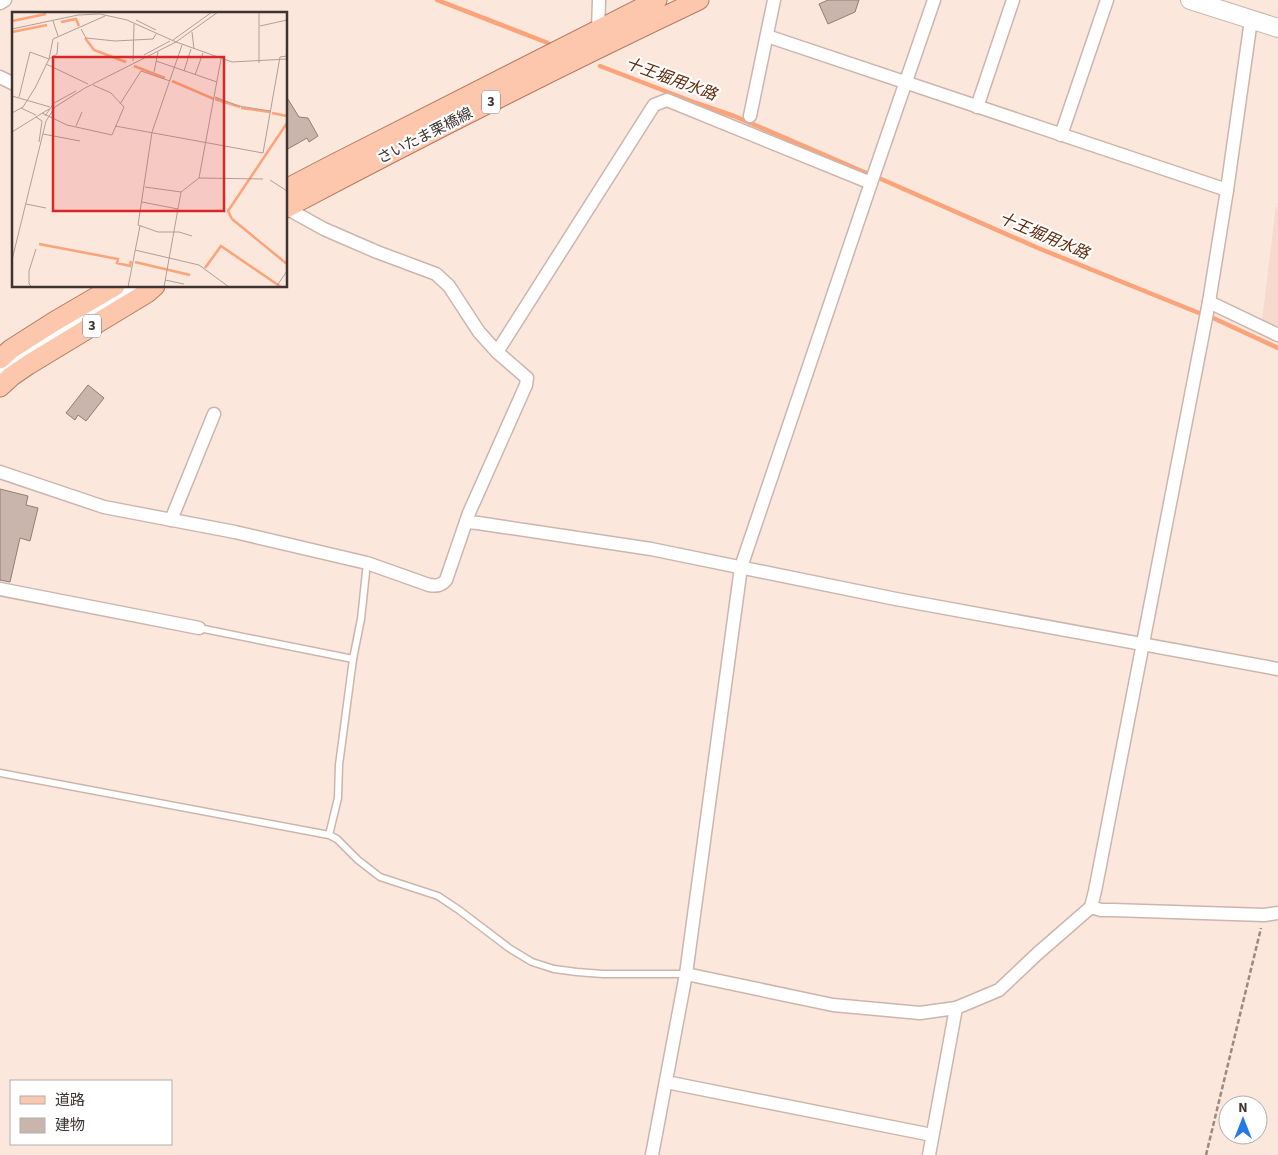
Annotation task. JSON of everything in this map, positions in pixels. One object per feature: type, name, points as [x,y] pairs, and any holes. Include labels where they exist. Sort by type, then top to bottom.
[{"type":"main road","name":"さいたま栗橋線","points":[[288,188],[657,0]]},
{"type":"main road","name":"さいたま栗橋線","points":[[288,207],[590,52],[698,0]]},
{"type":"main road","name":"3","points":[[0,359],[11,349],[40,330],[112,288]]},
{"type":"main road","name":"3","points":[[0,387],[28,365],[147,293],[152,288]]},
{"type":"street","points":[[0,3],[5,0]]},
{"type":"street","points":[[598,31],[599,0]]},
{"type":"street","points":[[750,116],[774,0]]},
{"type":"street","points":[[652,1155],[686,974],[741,566],[870,183],[934,0]]},
{"type":"street","points":[[977,107],[1013,0]]},
{"type":"street","points":[[1061,135],[1108,0]]},
{"type":"street","points":[[1190,0],[1278,28]]},
{"type":"street","points":[[686,974],[833,1005],[920,1013],[956,1008],[999,990],[1091,907],[1209,302],[1251,20]]},
{"type":"street","points":[[766,36],[1227,190]]},
{"type":"street","points":[[0,77],[12,83]]},
{"type":"street","points":[[497,352],[654,105],[667,100],[870,183]]},
{"type":"street","points":[[0,472],[104,507],[235,532],[367,563],[429,585],[443,584],[469,513],[526,385],[527,378],[497,352],[479,332],[448,286],[436,274],[324,230],[288,209]]},
{"type":"street","points":[[0,370],[135,288]]},
{"type":"street","points":[[1209,302],[1278,335]]},
{"type":"street","points":[[171,520],[214,414]]},
{"type":"street","points":[[466,522],[478,522],[651,549],[853,590],[1278,669]]},
{"type":"street","points":[[0,589],[200,628]]},
{"type":"street","points":[[1091,907],[1102,910],[1278,914]]},
{"type":"street","points":[[929,1155],[956,1008]]},
{"type":"street","points":[[666,1082],[932,1135]]},
{"type":"lane","points":[[329,835],[338,798],[339,765],[353,659],[361,619],[367,563]]},
{"type":"lane","points":[[200,628],[353,659]]},
{"type":"lane","points":[[0,773],[329,835],[337,839],[358,860],[380,877],[438,896],[460,910],[509,948],[532,962],[554,969],[577,972],[603,974],[686,974]]},
{"type":"path","points":[[1206,1155],[1264,915]]},
{"type":"shaded area","points":[[1276,206],[1278,207],[1278,327],[1262,320]]},
{"type":"building","points":[[828,0],[859,0],[855,12],[828,24],[819,4]]},
{"type":"building","points":[[288,99],[299,117],[308,118],[318,136],[309,142],[307,138],[288,149]]},
{"type":"building","points":[[88,385],[104,398],[86,421],[78,415],[75,420],[66,413]]},
{"type":"building","points":[[0,489],[28,496],[26,505],[38,508],[30,541],[20,538],[10,582],[0,580]]},
{"type":"waterway","name":"十王堀用水路","points":[[437,0],[548,43]]},
{"type":"waterway","name":"十王堀用水路","points":[[600,66],[734,116],[871,175]]},
{"type":"waterway","name":"十王堀用水路","points":[[881,179],[1038,248],[1199,313]]},
{"type":"waterway","name":"十王堀用水路","points":[[1211,317],[1278,348]]}]
